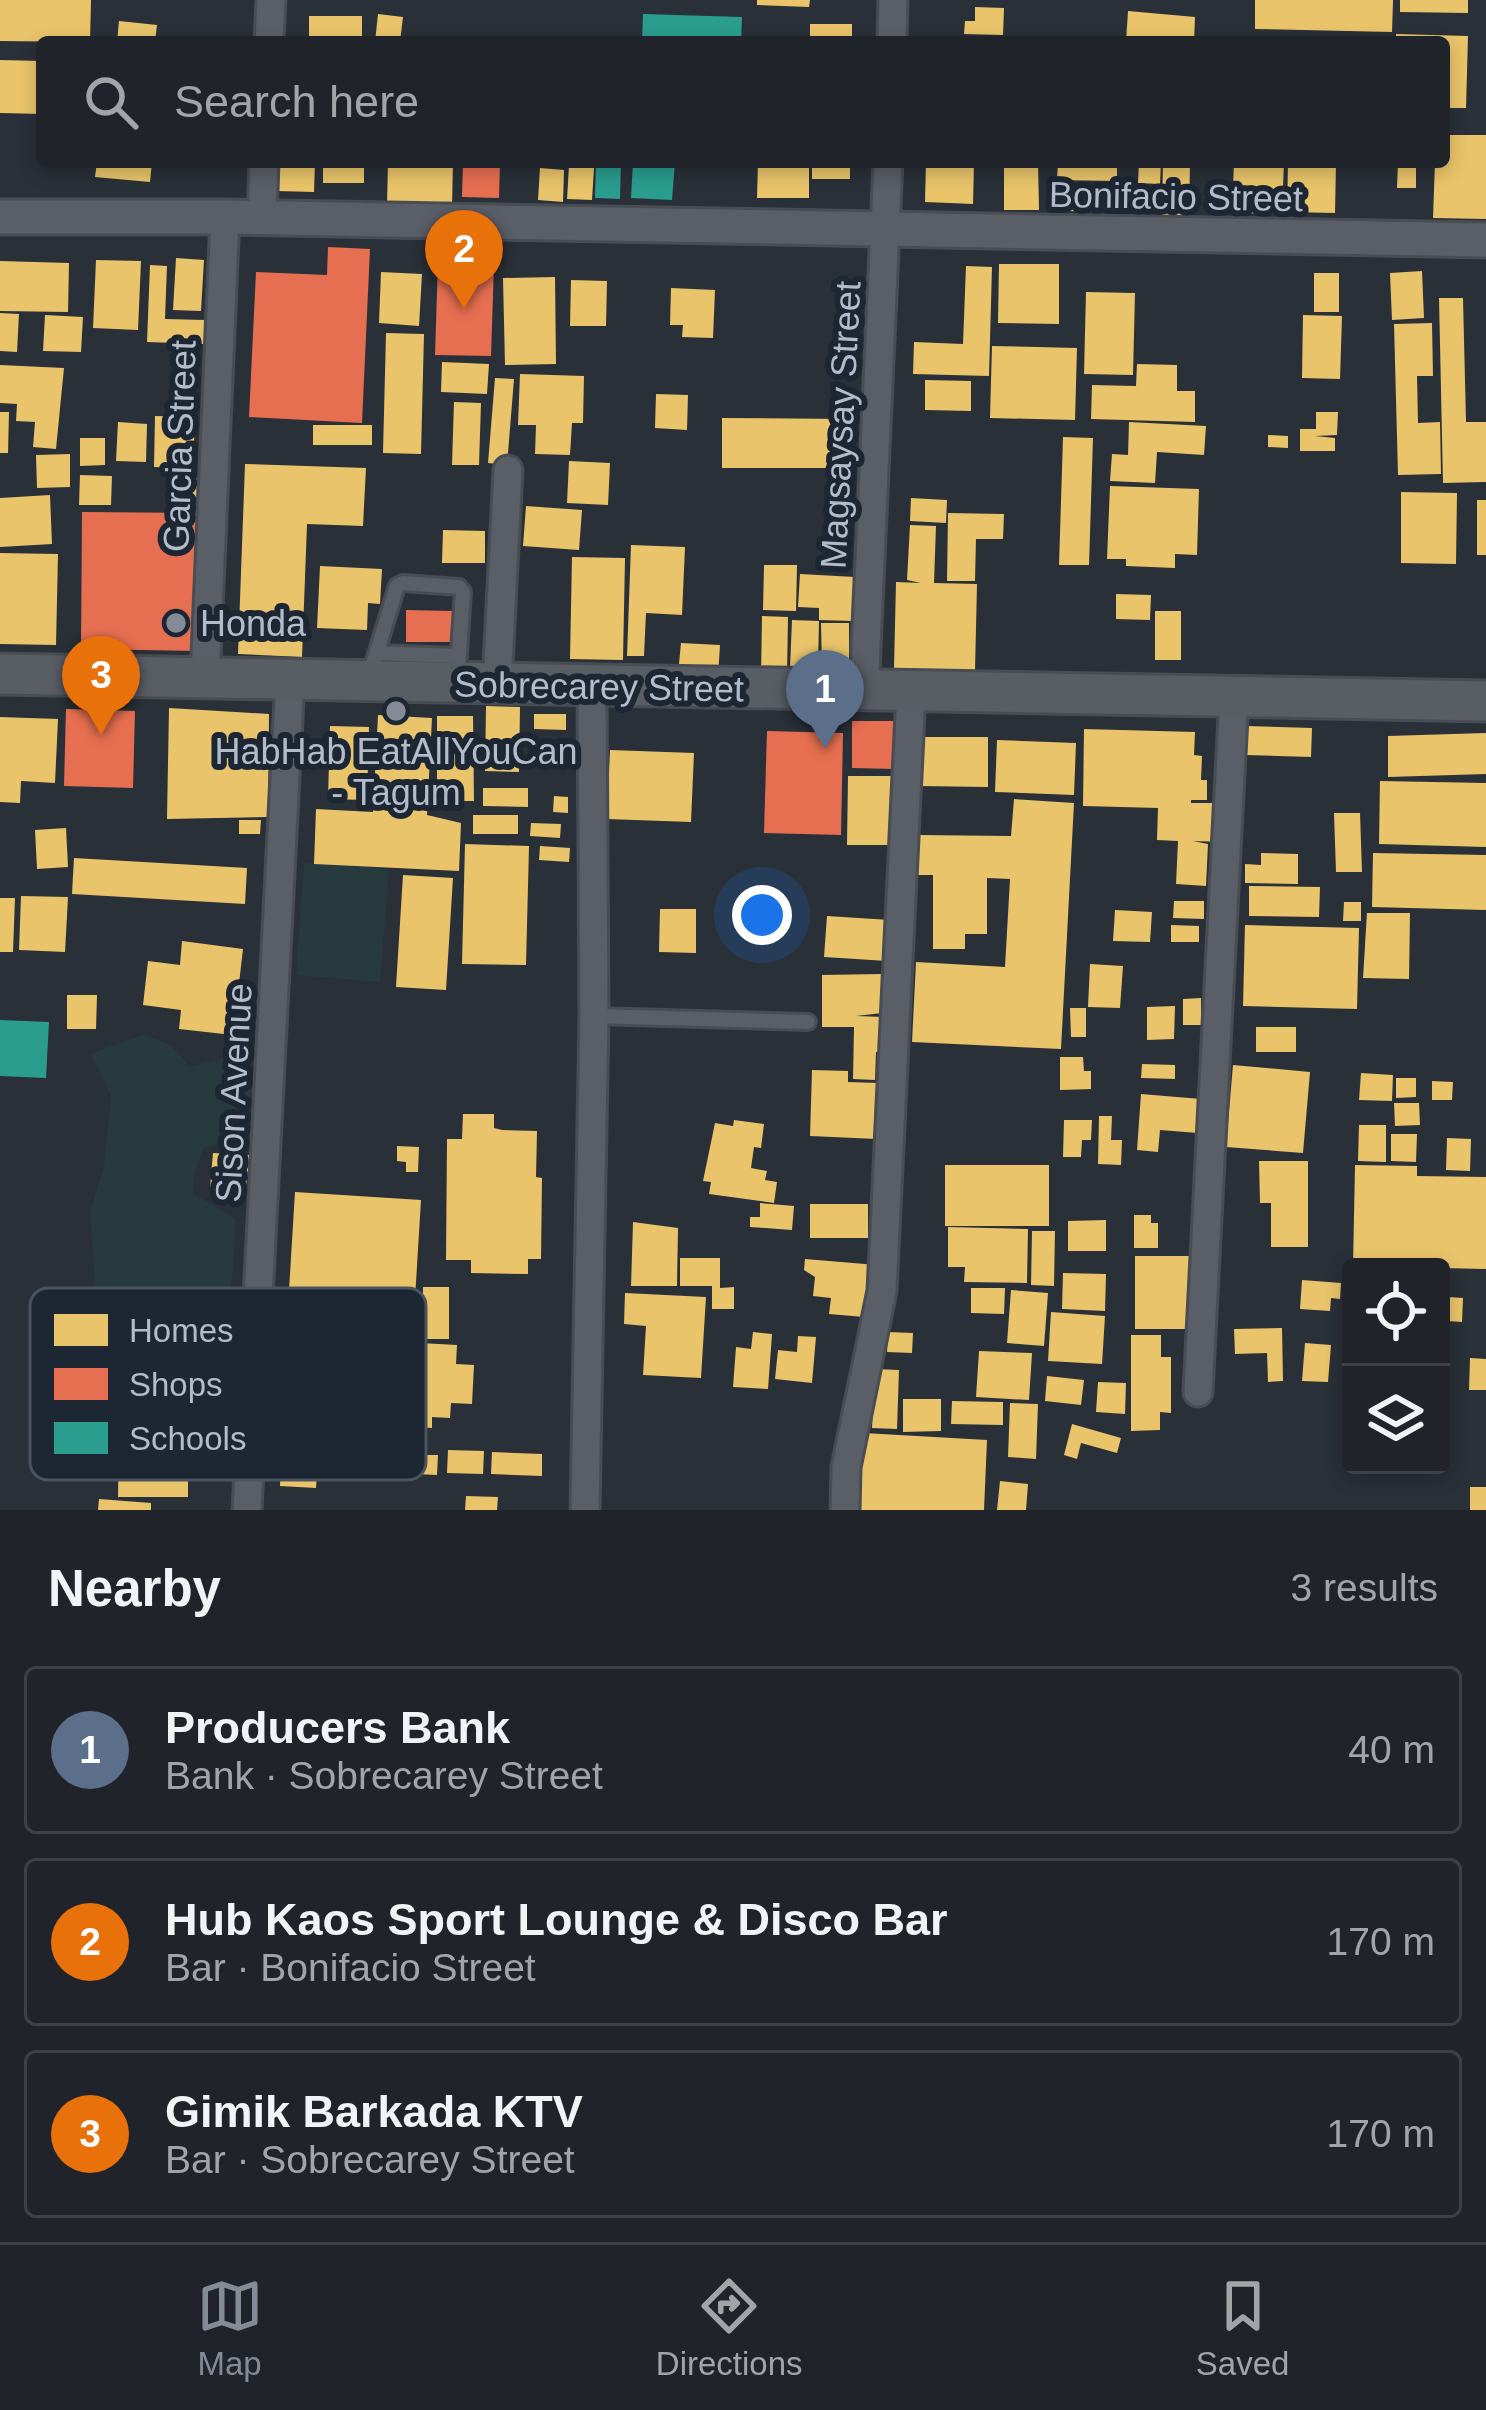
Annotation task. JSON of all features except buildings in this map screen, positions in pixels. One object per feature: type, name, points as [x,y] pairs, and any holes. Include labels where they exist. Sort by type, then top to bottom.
[{"type":"main road","name":"Sobrecarey Street","points":[[0,674],[290,680],[372,668],[592,686],[1486,701]]},
{"type":"street","points":[[269,36],[272,0]]},
{"type":"street","points":[[892,36],[893,0]]},
{"type":"street","points":[[262,218],[264,168]]},
{"type":"street","name":"Magsaysay Street","points":[[863,692],[888,168]]},
{"type":"street","name":"Bonifacio Street","points":[[0,217],[1486,240]]},
{"type":"street","name":"Garcia Street","points":[[206,678],[225,217]]},
{"type":"street","points":[[471,674],[508,470]]},
{"type":"street","name":"Sison Avenue","points":[[259,1288],[290,680]]},
{"type":"street","points":[[584,1510],[594,1016],[592,686]]},
{"type":"street","points":[[845,1510],[846,1467],[882,1292],[911,693]]},
{"type":"street","points":[[1198,1392],[1234,697]]},
{"type":"street","name":"Sison Avenue","points":[[247,1510],[249,1480]]},
{"type":"lane","points":[[372,668],[398,586],[403,583],[461,589],[471,674]]},
{"type":"lane","points":[[594,1016],[808,1022]]},
{"type":"green space","points":[[304,863],[389,869],[380,982],[296,975]]},
{"type":"green space","points":[[144,1034],[171,1045],[190,1067],[246,1053],[252,1087],[249,1113],[234,1132],[203,1149],[193,1194],[235,1218],[230,1288],[96,1288],[90,1212],[104,1166],[111,1096],[91,1054]]},
{"type":"place","name":"Hub Kaos Sport Lounge & Disco Bar","points":[[464,309]]},
{"type":"place","name":"Honda","points":[[176,623]]},
{"type":"place","name":"HabHab EatAllYouCan - Tagum","points":[[396,711]]},
{"type":"place","name":"Gimik Barkada KTV","points":[[101,735]]},
{"type":"place","name":"Producers Bank","points":[[825,749]]}]
